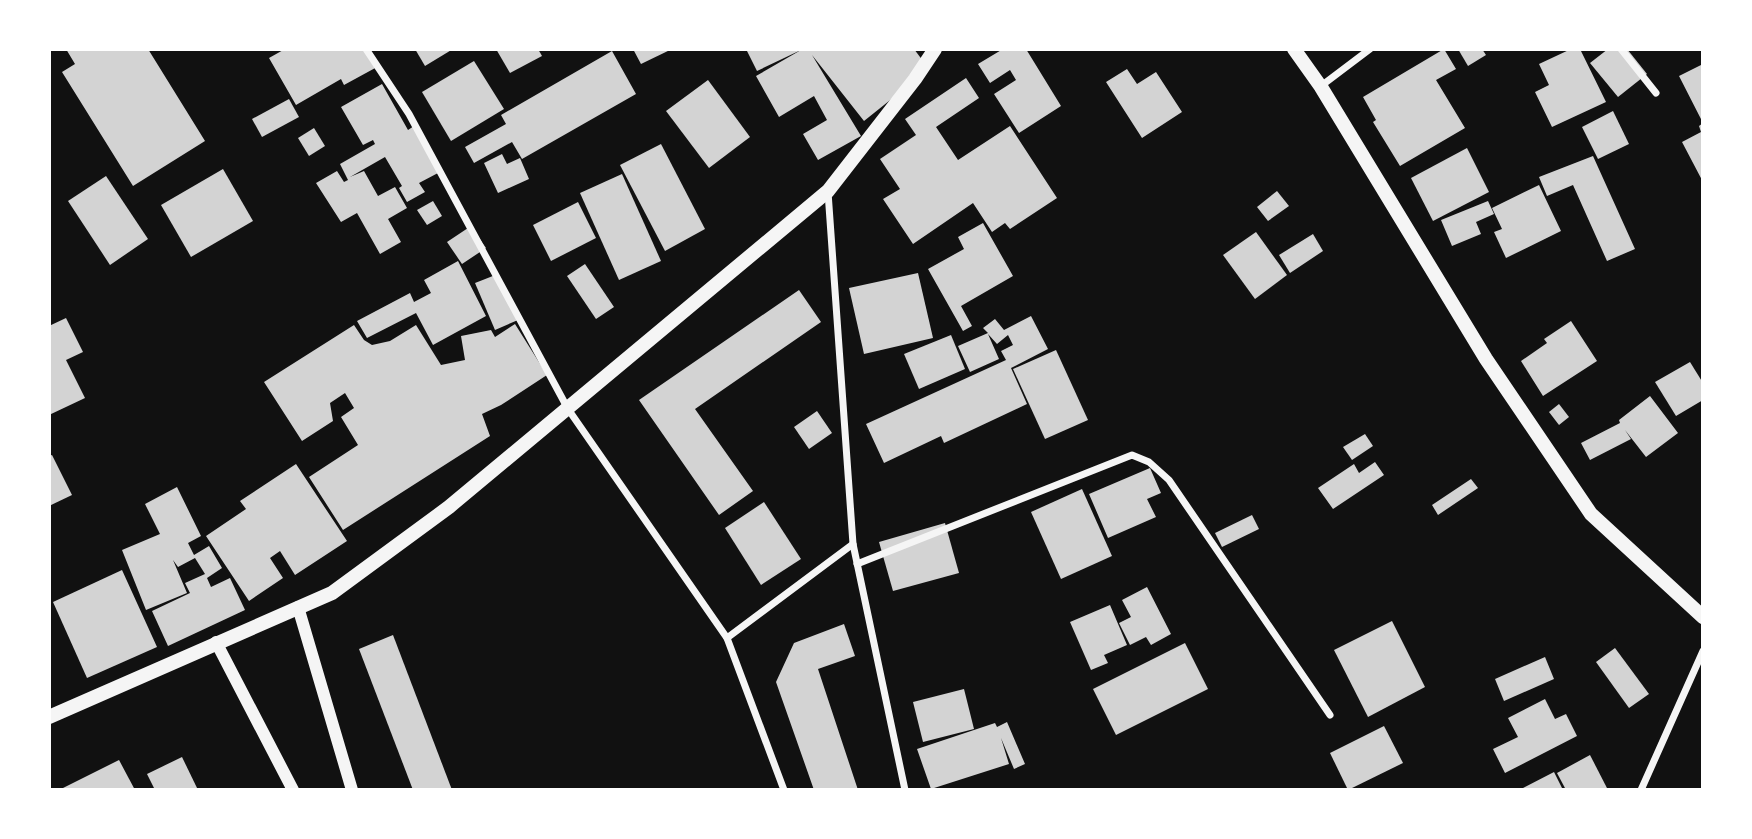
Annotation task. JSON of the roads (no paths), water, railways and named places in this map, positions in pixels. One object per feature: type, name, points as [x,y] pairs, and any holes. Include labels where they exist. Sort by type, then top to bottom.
[{"type":"main road","points":[[49,717],[332,593],[428,522],[568,409],[828,191],[935,49]]},
{"type":"main road","points":[[1294,49],[1321,87],[1486,359],[1591,514],[1703,617]]},
{"type":"street","points":[[366,49],[409,114],[568,409],[727,638],[783,790]]},
{"type":"street","points":[[1321,87],[1370,49]]},
{"type":"street","points":[[1621,49],[1656,93]]},
{"type":"street","points":[[828,191],[853,544],[905,790]]},
{"type":"street","points":[[857,564],[1132,455],[1149,462],[1169,480],[1330,715]]},
{"type":"street","points":[[727,638],[853,544]]},
{"type":"street","points":[[298,607],[352,790]]},
{"type":"street","points":[[216,642],[293,790]]},
{"type":"street","points":[[1641,790],[1703,651]]}]
